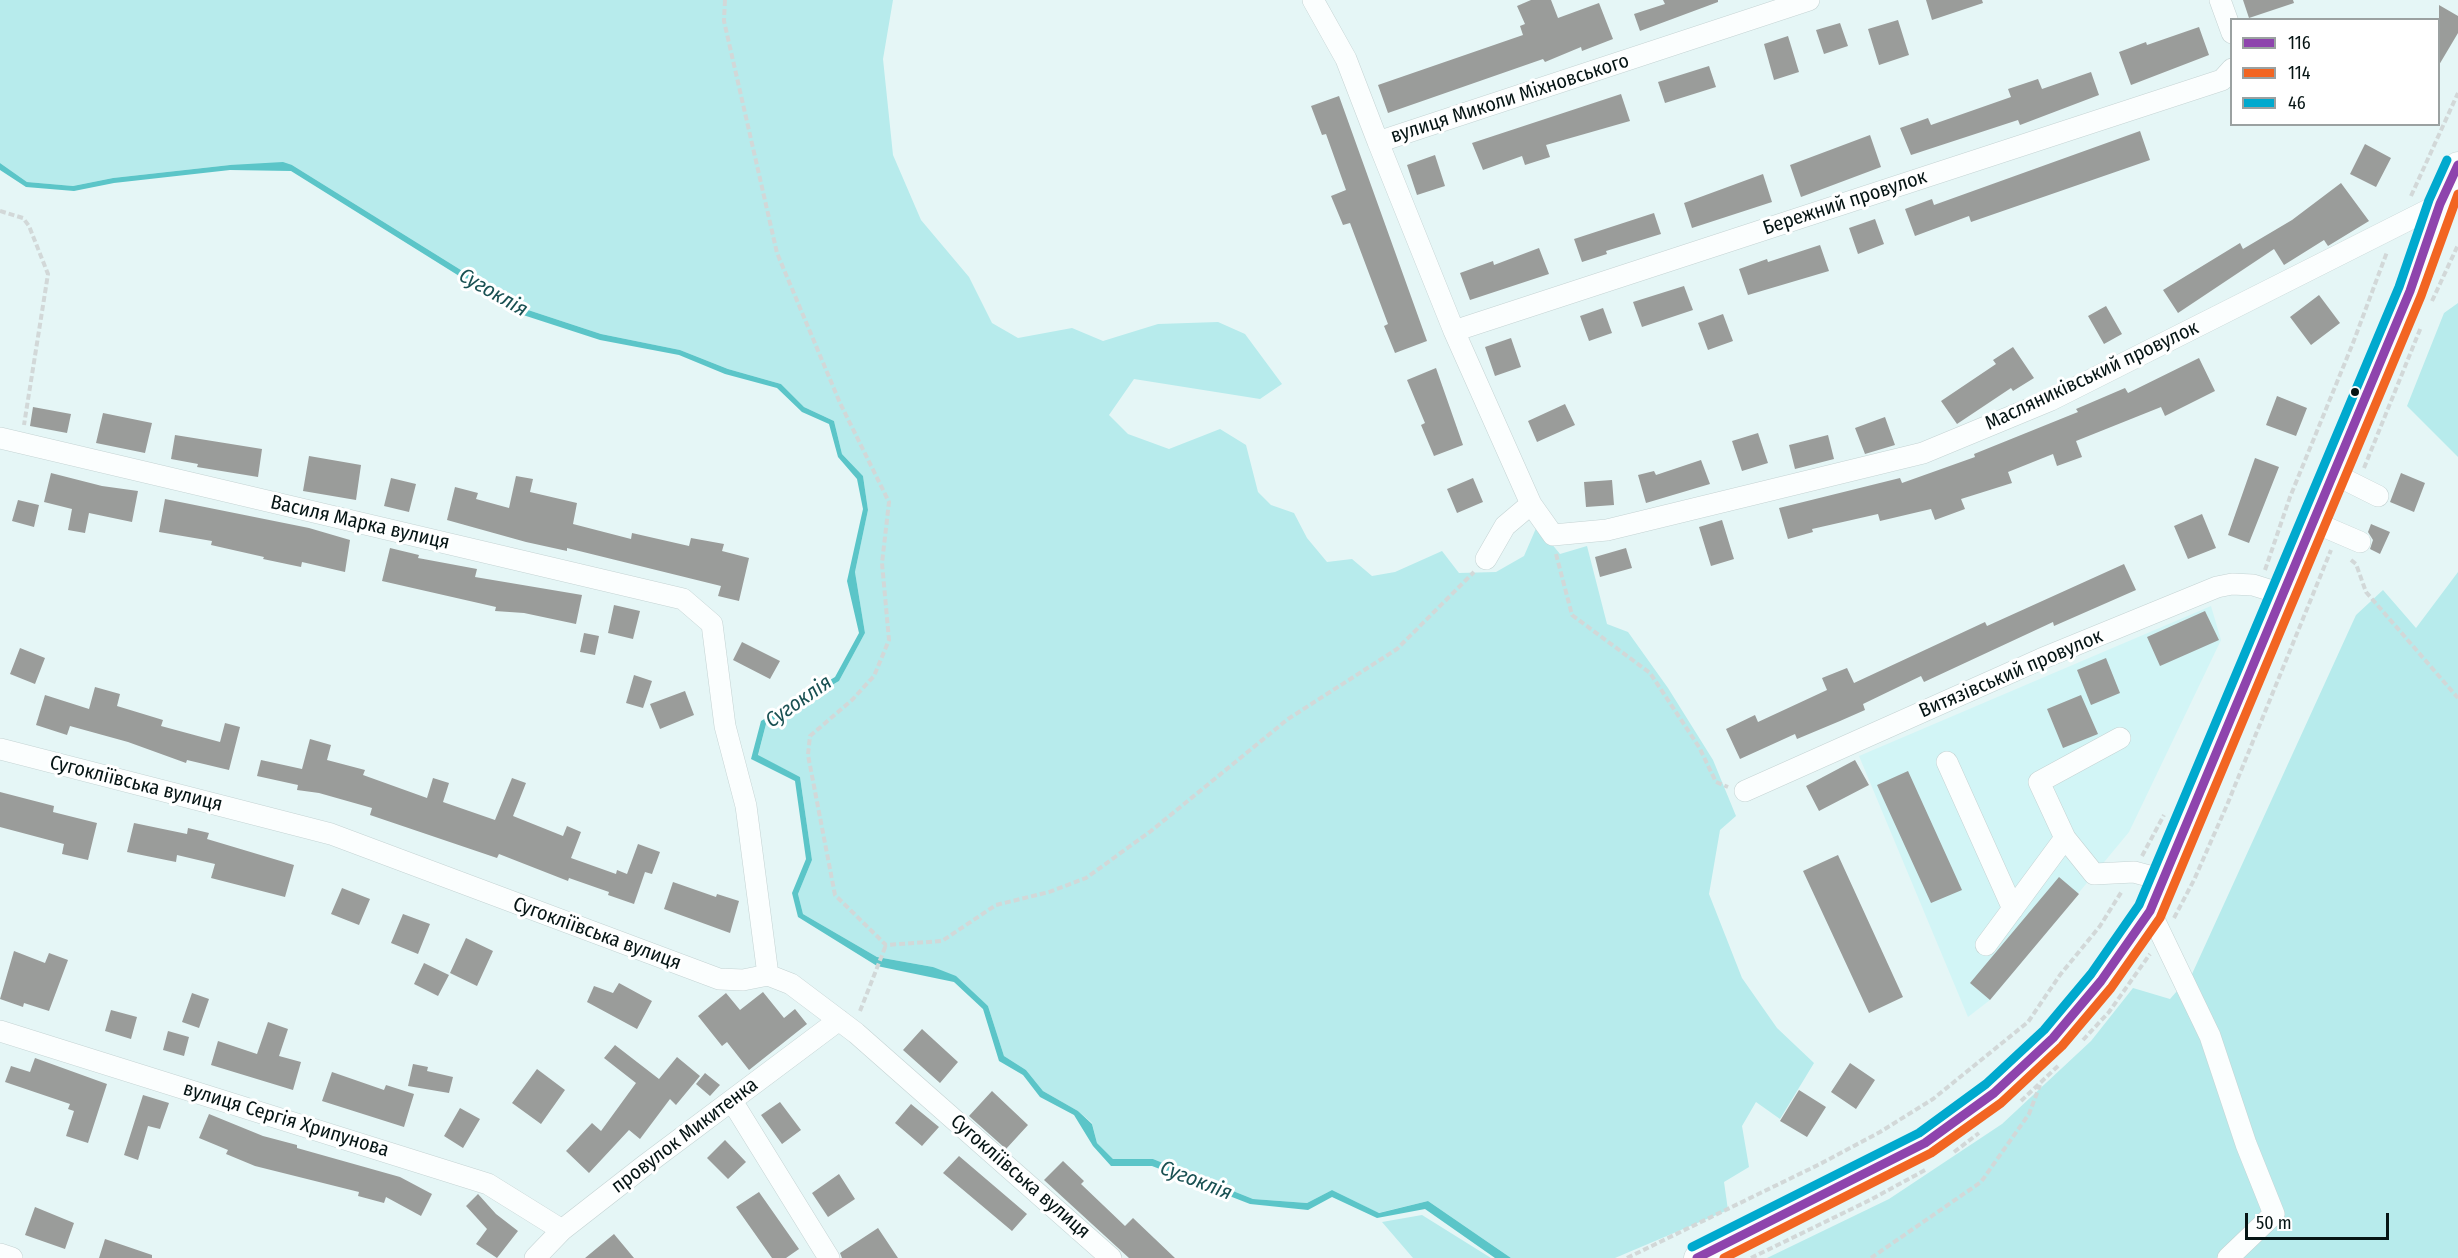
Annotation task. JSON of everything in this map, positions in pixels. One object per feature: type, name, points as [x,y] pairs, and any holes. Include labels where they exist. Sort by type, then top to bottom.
[{"type":"main road","points":[[1697,1258],[1925,1143],[1994,1093],[2053,1038],[2101,981],[2150,912],[2311,521],[2410,291],[2440,204],[2458,165]]},
{"type":"street","points":[[1313,0],[1346,59],[1378,142]]},
{"type":"street","name":"вулиця Миколи Міхновського","points":[[1531,504],[1454,331],[1378,142],[1809,0]]},
{"type":"street","points":[[2220,0],[2230,28]]},
{"type":"street","name":"Бережний провулок","points":[[1454,331],[2222,80],[2230,71]]},
{"type":"street","name":"Масляниківський провулок","points":[[1552,535],[1607,530],[1923,453],[2051,400],[2440,204]]},
{"type":"street","name":"Василя Марка вулиця","points":[[10,441],[682,599],[712,624],[725,726],[746,806],[768,975]]},
{"type":"street","points":[[2332,472],[2378,496]]},
{"type":"street","points":[[1486,559],[1504,526],[1531,504],[1552,535]]},
{"type":"street","points":[[2311,521],[2336,537],[2360,542]]},
{"type":"street","name":"Витязівський провулок","points":[[1746,791],[2041,659],[2217,587],[2232,584],[2253,585],[2282,594]]},
{"type":"street","points":[[2120,738],[2039,782],[2065,838],[2094,874],[2134,872],[2164,880]]},
{"type":"street","name":"Сугокліївська вулиця","points":[[0,749],[331,834],[719,979],[742,980],[768,975],[791,984],[847,1026],[1111,1258]]},
{"type":"street","points":[[1947,762],[2013,909]]},
{"type":"street","points":[[1986,945],[2065,838]]},
{"type":"street","points":[[2150,912],[2163,936],[2168,954],[2210,1036],[2246,1144],[2274,1214],[2228,1258]]},
{"type":"street","name":"провулок Микитенка","points":[[535,1258],[562,1230],[732,1101],[847,1026]]},
{"type":"street","name":"вулиця Сергія Хрипунова","points":[[0,1031],[488,1184],[562,1230]]},
{"type":"street","points":[[732,1101],[829,1258]]},
{"type":"street","points":[[0,1254],[12,1258]]},
{"type":"path","points":[[725,0],[724,21],[777,253],[840,403],[889,502],[882,563],[889,639],[874,676],[852,700],[810,736],[808,755],[835,895],[886,945],[942,941],[996,905],[1049,892],[1086,878],[1151,831],[1288,719],[1396,649],[1486,559]]},
{"type":"path","points":[[0,211],[23,218],[29,226],[48,274],[10,441]]},
{"type":"path","points":[[2431,302],[2458,244]]},
{"type":"path","points":[[2357,486],[2422,323]]},
{"type":"path","points":[[1552,535],[1572,615],[1650,673],[1699,747],[1716,782],[1746,791]]},
{"type":"path","points":[[2336,537],[2356,564],[2366,592],[2458,698]]},
{"type":"path","points":[[2163,936],[2194,880],[2336,537]]},
{"type":"path","points":[[847,1026],[876,975],[886,945]]},
{"type":"path","points":[[1871,1258],[1981,1182],[2029,1114],[2044,1073]]},
{"type":"path","points":[[1627,1258],[1662,1241]]},
{"type":"shaded area","points":[[0,0],[893,0],[883,59],[893,155],[921,220],[969,277],[992,323],[1018,338],[1072,328],[1103,341],[1158,324],[1218,322],[1245,334],[1282,384],[1260,399],[1134,379],[1109,415],[1128,434],[1169,449],[1220,429],[1246,445],[1258,492],[1271,505],[1294,513],[1307,538],[1327,562],[1352,559],[1372,576],[1395,572],[1442,551],[1459,573],[1496,572],[1524,556],[1537,526],[1560,554],[1587,546],[1607,624],[1628,632],[1668,688],[1713,760],[1736,816],[1720,830],[1709,894],[1742,978],[1777,1028],[1814,1063],[1780,1119],[1756,1102],[1742,1126],[1749,1167],[1724,1182],[1728,1210],[1615,1258],[1511,1258],[1428,1201],[1378,1213],[1332,1190],[1307,1203],[1253,1199],[1153,1159],[1113,1159],[1097,1143],[1092,1123],[1078,1111],[1043,1091],[1026,1070],[1004,1056],[988,1006],[933,967],[877,957],[803,914],[798,894],[812,860],[800,777],[758,756],[766,724],[839,681],[865,633],[855,572],[868,510],[863,476],[842,454],[834,421],[804,407],[781,384],[728,369],[680,350],[601,334],[522,308],[292,165],[230,165],[113,178],[73,186],[27,182],[0,163]]},
{"type":"shaded area","points":[[2458,303],[2458,457],[2407,406],[2444,313]]},
{"type":"shaded area","points":[[2458,572],[2458,1258],[1767,1258],[1889,1199],[2002,1124],[2091,1041],[2133,988],[2170,999],[2192,974],[2356,615],[2383,590],[2416,628]]},
{"type":"shaded area","points":[[2211,606],[2221,640],[2129,832],[1990,1000],[1968,1017],[1859,756]]},
{"type":"shaded area","points":[[1422,1215],[1491,1258],[1413,1258],[1382,1222]]},
{"type":"water","name":"Сугоклія","points":[[283,162],[292,165],[522,308],[601,334],[680,350],[728,369],[781,384],[804,407],[834,421],[842,454],[863,476],[868,510],[855,572],[865,633],[839,681],[766,724],[758,755],[800,777],[812,860],[798,894],[803,914],[877,957],[933,967],[956,976],[988,1006],[1004,1056],[1026,1070],[1043,1091],[1078,1111],[1092,1124],[1097,1143],[1113,1159],[1153,1159],[1253,1199],[1307,1203],[1332,1190],[1379,1213],[1428,1201],[1511,1258],[1495,1258],[1425,1209],[1377,1218],[1332,1197],[1308,1210],[1250,1204],[1152,1166],[1111,1166],[1093,1146],[1074,1115],[1040,1097],[1023,1075],[999,1061],[983,1009],[954,982],[877,966],[798,917],[792,893],[806,859],[795,781],[751,759],[761,721],[835,677],[859,633],[847,581],[863,509],[857,479],[838,457],[829,424],[802,412],[777,388],[725,374],[679,355],[600,340],[520,314],[291,171],[230,170],[114,183],[74,191],[26,187],[0,170],[0,163],[27,182],[73,186],[113,178],[230,165]]},
{"type":"building","points":[[1531,0],[1551,0],[1558,18],[1599,3],[1613,39],[1582,51],[1581,47],[1545,62],[1543,59],[1388,113],[1378,85],[1523,35],[1520,26],[1525,24],[1517,6]]},
{"type":"building","points":[[1663,0],[1718,0],[1718,2],[1640,31],[1634,14],[1665,4]]},
{"type":"building","points":[[1926,0],[1982,0],[1983,3],[1932,20]]},
{"type":"building","points":[[2243,0],[2293,0],[2294,3],[2249,18]]},
{"type":"building","points":[[2439,5],[2458,16],[2458,33],[2440,63],[2440,18]]},
{"type":"building","points":[[1898,20],[1909,55],[1879,65],[1868,29]]},
{"type":"building","points":[[1840,23],[1848,46],[1824,54],[1816,30]]},
{"type":"building","points":[[2199,27],[2209,55],[2131,85],[2119,52]]},
{"type":"building","points":[[1788,36],[1799,72],[1774,80],[1764,44]]},
{"type":"building","points":[[1709,66],[1716,87],[1665,103],[1658,82]]},
{"type":"building","points":[[2091,72],[2099,95],[2020,125],[2018,120],[1911,155],[1900,128],[1928,118],[1931,125],[2011,97],[2008,89],[2038,79],[2042,89]]},
{"type":"building","points":[[1621,94],[1630,121],[1546,145],[1550,157],[1525,165],[1522,156],[1483,170],[1472,143]]},
{"type":"building","points":[[1339,96],[1427,341],[1395,353],[1384,326],[1388,324],[1350,223],[1343,225],[1331,196],[1346,190],[1326,134],[1322,135],[1311,106]]},
{"type":"building","points":[[2140,131],[2150,160],[1971,222],[1969,216],[1915,236],[1905,209],[1932,199],[1934,205]]},
{"type":"building","points":[[1870,135],[1881,167],[1801,197],[1790,165]]},
{"type":"building","points":[[2365,144],[2391,158],[2376,187],[2350,174]]},
{"type":"building","points":[[1435,155],[1445,186],[1417,195],[1407,165]]},
{"type":"building","points":[[1763,174],[1772,202],[1692,228],[1684,203]]},
{"type":"building","points":[[2341,183],[2369,221],[2328,246],[2324,240],[2284,265],[2274,249],[2178,313],[2163,290],[2240,243],[2243,249],[2292,220]]},
{"type":"building","points":[[1654,213],[1661,234],[1606,251],[1607,254],[1582,262],[1574,239]]},
{"type":"building","points":[[1875,219],[1884,244],[1858,254],[1849,228]]},
{"type":"building","points":[[1820,245],[1829,271],[1748,295],[1739,269]]},
{"type":"building","points":[[1539,248],[1549,274],[1470,300],[1460,273],[1493,261],[1494,265]]},
{"type":"building","points":[[1684,286],[1693,310],[1642,327],[1633,302]]},
{"type":"building","points":[[2319,295],[2340,323],[2311,345],[2290,317]]},
{"type":"building","points":[[2106,306],[2122,334],[2104,344],[2088,316]]},
{"type":"building","points":[[1603,308],[1612,333],[1589,341],[1580,316]]},
{"type":"building","points":[[1723,314],[1733,341],[1708,350],[1698,323]]},
{"type":"building","points":[[1511,338],[1521,367],[1495,376],[1485,347]]},
{"type":"building","points":[[2013,347],[2034,378],[2013,391],[2011,388],[1957,424],[1941,401],[1996,364],[1993,360]]},
{"type":"building","points":[[2199,358],[2215,391],[2165,416],[2161,407],[2076,441],[2082,457],[2057,466],[2053,454],[2008,472],[2012,483],[1961,499],[1965,509],[1935,520],[1931,509],[1880,521],[1878,514],[1812,529],[1813,532],[1788,539],[1779,508],[1900,478],[1902,483],[1975,457],[1974,454],[2078,412],[2076,409],[2125,388],[2128,393]]},
{"type":"building","points":[[1436,368],[1463,445],[1434,456],[1421,425],[1425,423],[1407,380]]},
{"type":"building","points":[[2277,396],[2307,408],[2296,436],[2266,425]]},
{"type":"building","points":[[1565,404],[1575,425],[1537,442],[1528,421]]},
{"type":"building","points":[[33,407],[71,414],[67,433],[30,426]]},
{"type":"building","points":[[103,413],[152,423],[145,453],[96,443]]},
{"type":"building","points":[[1885,417],[1895,445],[1865,454],[1855,428]]},
{"type":"building","points":[[1758,433],[1768,463],[1742,471],[1732,441]]},
{"type":"building","points":[[175,435],[262,449],[258,477],[197,467],[198,464],[171,459]]},
{"type":"building","points":[[1828,435],[1834,459],[1795,469],[1789,445]]},
{"type":"building","points":[[309,456],[361,465],[356,500],[303,491]]},
{"type":"building","points":[[2255,458],[2279,467],[2249,543],[2228,535]]},
{"type":"building","points":[[1701,460],[1710,484],[1646,503],[1638,475],[1654,471],[1656,475]]},
{"type":"building","points":[[51,473],[102,486],[138,491],[132,522],[89,513],[85,533],[68,530],[72,509],[44,502]]},
{"type":"building","points":[[2401,473],[2425,483],[2414,512],[2390,502]]},
{"type":"building","points":[[516,476],[533,479],[530,492],[577,503],[573,524],[631,539],[632,533],[689,546],[691,538],[724,544],[722,551],[749,558],[739,601],[718,596],[721,586],[567,548],[567,551],[526,542],[447,520],[455,487],[478,493],[476,499],[509,508]]},
{"type":"building","points":[[391,478],[416,484],[409,512],[384,506]]},
{"type":"building","points":[[1473,478],[1483,502],[1457,513],[1447,489]]},
{"type":"building","points":[[1612,480],[1614,505],[1586,507],[1584,482]]},
{"type":"building","points":[[165,499],[309,528],[350,540],[345,572],[302,562],[301,567],[263,559],[264,557],[211,545],[212,541],[159,532]]},
{"type":"building","points":[[18,500],[39,505],[34,527],[12,521]]},
{"type":"building","points":[[2202,514],[2216,548],[2188,559],[2174,526]]},
{"type":"building","points":[[1722,520],[1734,559],[1711,566],[1699,527]]},
{"type":"building","points":[[2371,524],[2390,532],[2380,554],[2370,549],[2373,540],[2368,532]]},
{"type":"building","points":[[390,548],[419,555],[418,558],[477,569],[475,577],[582,595],[576,624],[524,613],[495,611],[496,607],[382,581]]},
{"type":"building","points":[[1626,548],[1632,568],[1600,577],[1595,557]]},
{"type":"building","points":[[2124,564],[2136,590],[2054,626],[2053,622],[1924,682],[1921,676],[1863,704],[1865,710],[1797,739],[1795,734],[1740,759],[1726,729],[1755,715],[1758,722],[1827,690],[1822,678],[1847,668],[1854,683],[1985,622],[1987,626]]},
{"type":"building","points":[[614,605],[640,611],[633,639],[608,633]]},
{"type":"building","points":[[2205,611],[2219,640],[2160,666],[2147,637]]},
{"type":"building","points":[[584,633],[599,636],[595,655],[580,652]]},
{"type":"building","points":[[742,642],[780,661],[770,679],[733,660]]},
{"type":"building","points":[[20,648],[45,658],[35,684],[10,674]]},
{"type":"building","points":[[2106,658],[2120,693],[2091,705],[2077,670]]},
{"type":"building","points":[[634,675],[652,681],[643,708],[626,703]]},
{"type":"building","points":[[95,687],[120,694],[117,706],[163,720],[161,726],[220,742],[225,723],[240,727],[229,770],[187,760],[186,763],[128,742],[70,726],[67,735],[36,725],[45,695],[89,709]]},
{"type":"building","points":[[685,691],[694,715],[660,729],[650,704]]},
{"type":"building","points":[[2081,695],[2098,734],[2063,748],[2047,709]]},
{"type":"building","points":[[310,739],[331,745],[327,760],[365,770],[363,775],[427,798],[433,778],[449,783],[443,802],[495,820],[512,778],[526,783],[513,816],[563,836],[567,826],[581,832],[571,858],[616,874],[617,870],[627,874],[638,844],[660,852],[652,874],[645,872],[634,904],[608,895],[609,892],[569,878],[568,881],[499,854],[497,858],[370,815],[372,808],[319,793],[297,790],[298,785],[257,776],[261,760],[302,769]]},
{"type":"building","points":[[1855,760],[1869,785],[1819,811],[1806,786]]},
{"type":"building","points":[[1908,771],[1962,890],[1931,903],[1877,785]]},
{"type":"building","points":[[0,792],[54,806],[53,812],[97,823],[88,860],[62,854],[64,844],[0,827]]},
{"type":"building","points":[[134,823],[187,834],[188,828],[209,833],[207,839],[294,865],[285,897],[211,878],[215,864],[177,855],[176,862],[127,852]]},
{"type":"building","points":[[1838,855],[1903,997],[1869,1013],[1803,871]]},
{"type":"building","points":[[2059,877],[2079,894],[1990,1000],[1970,983]]},
{"type":"building","points":[[673,882],[716,897],[717,894],[739,901],[730,933],[664,909]]},
{"type":"building","points":[[342,888],[370,899],[359,925],[331,914]]},
{"type":"building","points":[[403,914],[430,924],[418,954],[391,943]]},
{"type":"building","points":[[466,938],[493,951],[477,986],[450,973]]},
{"type":"building","points":[[14,951],[45,963],[49,953],[68,960],[49,1011],[24,1003],[23,1007],[0,999]]},
{"type":"building","points":[[424,963],[449,975],[438,996],[414,984]]},
{"type":"building","points":[[619,983],[652,1001],[637,1029],[587,1002],[594,986],[613,993]]},
{"type":"building","points":[[763,992],[784,1018],[795,1009],[807,1024],[749,1070],[727,1042],[722,1046],[698,1016],[726,993],[740,1010]]},
{"type":"building","points":[[192,993],[209,999],[199,1028],[182,1022]]},
{"type":"building","points":[[111,1010],[137,1017],[131,1039],[105,1031]]},
{"type":"building","points":[[268,1022],[288,1029],[279,1056],[301,1062],[293,1090],[211,1065],[218,1041],[257,1054]]},
{"type":"building","points":[[922,1029],[958,1062],[940,1083],[903,1050]]},
{"type":"building","points":[[168,1031],[189,1037],[184,1056],[163,1050]]},
{"type":"building","points":[[615,1045],[659,1079],[677,1057],[700,1076],[676,1105],[670,1099],[640,1139],[629,1130],[589,1173],[566,1151],[592,1123],[601,1131],[636,1083],[604,1058]]},
{"type":"building","points":[[35,1058],[107,1084],[88,1143],[66,1136],[74,1111],[68,1109],[70,1104],[5,1082],[11,1066],[30,1072]]},
{"type":"building","points":[[1850,1063],[1875,1080],[1856,1109],[1831,1092]]},
{"type":"building","points":[[413,1064],[428,1067],[427,1071],[453,1077],[449,1093],[408,1086]]},
{"type":"building","points":[[537,1069],[565,1090],[541,1124],[512,1103]]},
{"type":"building","points":[[332,1072],[384,1090],[386,1085],[414,1094],[404,1127],[322,1101]]},
{"type":"building","points":[[705,1073],[720,1085],[710,1096],[696,1084]]},
{"type":"building","points":[[1799,1090],[1826,1107],[1807,1137],[1780,1121]]},
{"type":"building","points":[[992,1091],[1028,1125],[1006,1149],[969,1116]]},
{"type":"building","points":[[143,1095],[169,1103],[160,1129],[148,1126],[138,1160],[124,1155]]},
{"type":"building","points":[[780,1102],[801,1130],[782,1144],[761,1115]]},
{"type":"building","points":[[911,1104],[939,1127],[922,1146],[895,1123]]},
{"type":"building","points":[[460,1108],[480,1119],[463,1148],[444,1136]]},
{"type":"building","points":[[209,1114],[263,1136],[297,1145],[297,1148],[400,1177],[432,1194],[421,1216],[386,1197],[384,1203],[358,1196],[359,1192],[255,1166],[226,1154],[228,1150],[199,1138]]},
{"type":"building","points":[[725,1140],[746,1162],[728,1179],[707,1158]]},
{"type":"building","points":[[959,1156],[1027,1214],[1012,1231],[943,1173]]},
{"type":"building","points":[[1063,1161],[1084,1181],[1081,1184],[1125,1226],[1133,1218],[1175,1258],[1129,1258],[1044,1180]]},
{"type":"building","points":[[839,1174],[855,1199],[828,1217],[812,1193]]},
{"type":"building","points":[[759,1192],[799,1249],[786,1258],[772,1258],[736,1207]]},
{"type":"building","points":[[478,1194],[496,1214],[518,1231],[497,1258],[476,1244],[487,1229],[466,1206]]},
{"type":"building","points":[[35,1207],[74,1223],[65,1249],[25,1235]]},
{"type":"building","points":[[878,1228],[898,1258],[842,1258],[840,1253]]},
{"type":"building","points":[[614,1234],[634,1258],[585,1258]]},
{"type":"building","points":[[105,1239],[152,1255],[152,1258],[99,1258]]},
{"type":"transit line","name":"46","points":[[1692,1247],[1919,1133],[1986,1084],[2044,1030],[2091,974],[2139,905],[2399,287],[2429,200],[2447,160]]},
{"type":"transit line","name":"116","points":[[1697,1258],[1925,1143],[1994,1093],[2053,1038],[2101,981],[2150,911],[2410,291],[2440,204],[2458,165]]},
{"type":"transit line","name":"114","points":[[1724,1258],[1931,1153],[2001,1103],[2062,1046],[2111,988],[2160,918],[2421,296],[2458,194]]}]
